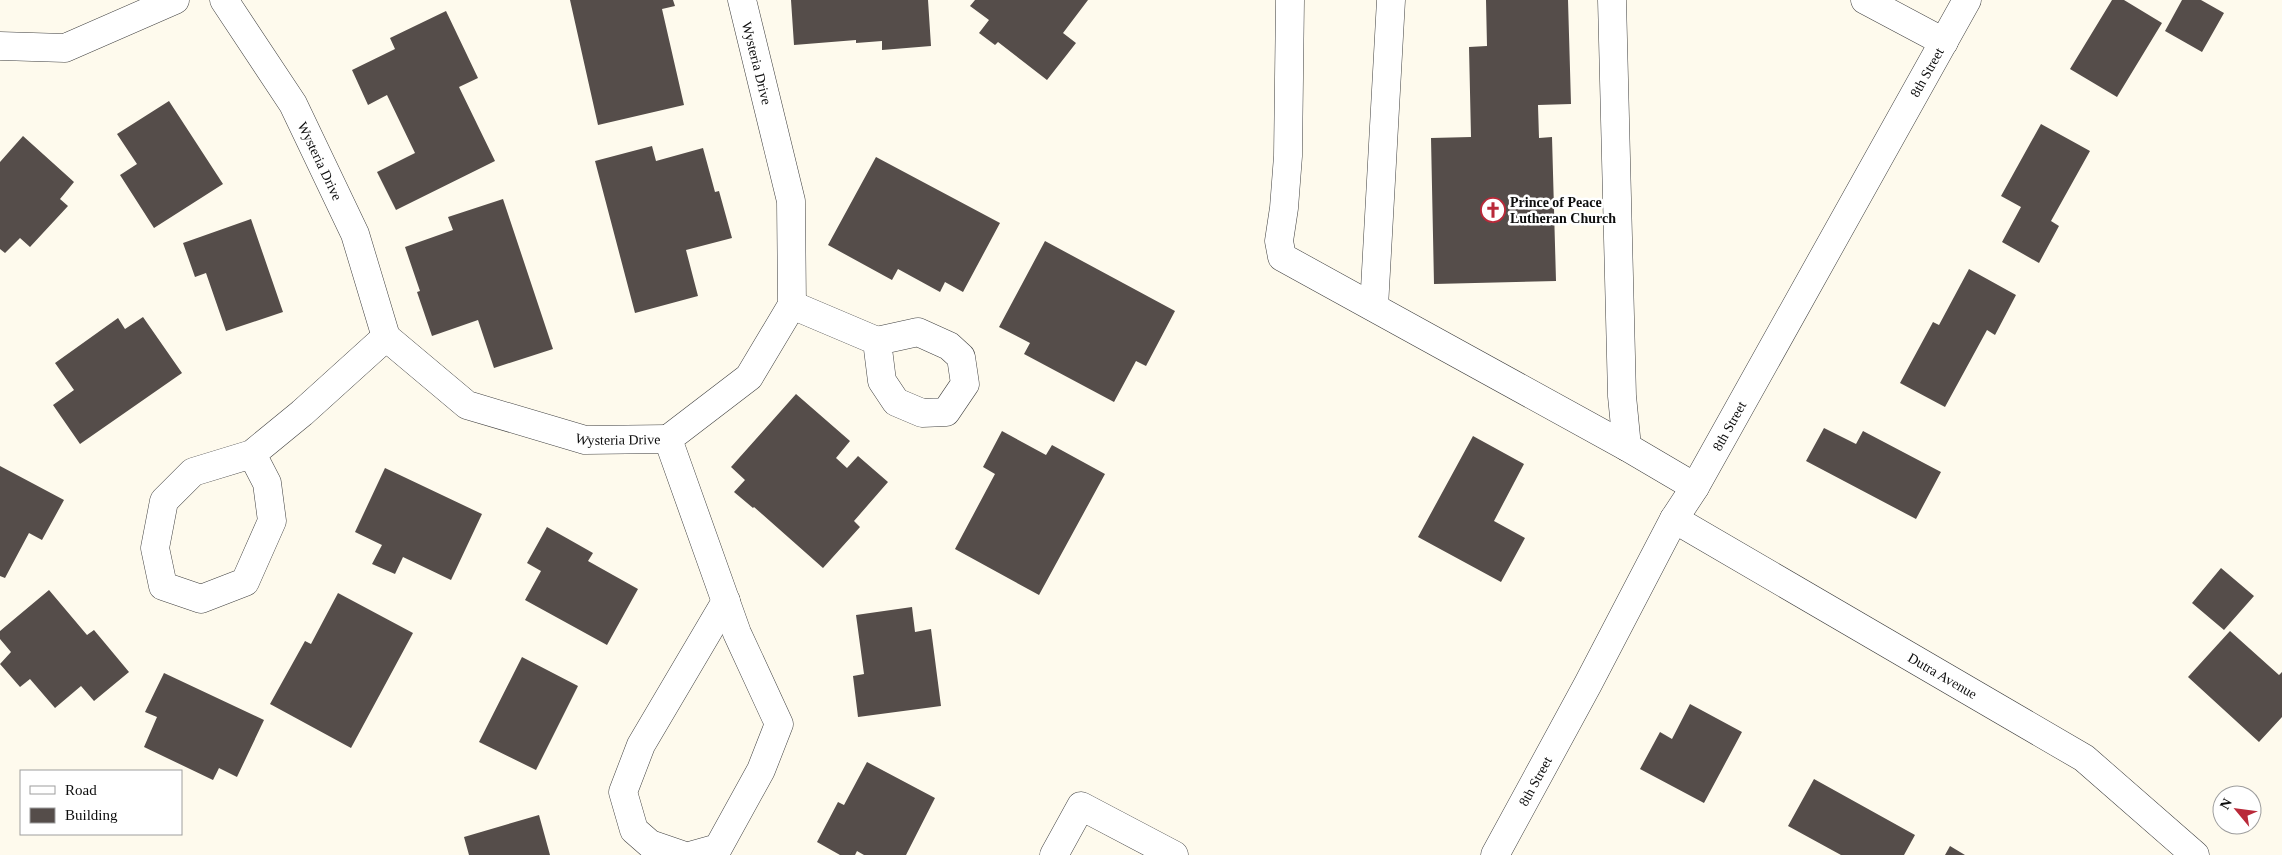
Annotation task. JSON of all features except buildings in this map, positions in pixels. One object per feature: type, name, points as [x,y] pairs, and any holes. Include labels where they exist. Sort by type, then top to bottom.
[{"type":"street","points":[[0,46],[65,48],[175,0]]},
{"type":"street","name":"Wysteria Drive","points":[[224,0],[293,104],[355,234],[386,337],[467,405],[585,440],[668,439],[749,377],[792,305],[791,201],[742,0]]},
{"type":"street","points":[[1290,0],[1288,156],[1279,241],[1282,258],[1627,447],[1695,487]]},
{"type":"street","points":[[1374,307],[1391,0]]},
{"type":"street","points":[[1612,0],[1622,396],[1627,447]]},
{"type":"street","points":[[1865,0],[1944,42]]},
{"type":"street","name":"8th Street","points":[[1495,855],[1674,520],[1695,487],[1966,0]]},
{"type":"street","points":[[792,305],[877,341]]},
{"type":"street","points":[[252,454],[266,483],[272,521],[245,582],[201,599],[163,586],[154,548],[164,501],[193,472],[252,454],[302,413],[386,337]]},
{"type":"street","name":"Wysteria Drive","points":[[668,439],[738,632],[779,724],[761,770],[718,848],[693,855]]},
{"type":"street","name":"Dutra Avenue","points":[[1674,520],[2084,758],[2195,855]]},
{"type":"street","points":[[682,855],[650,844],[634,830],[622,792],[641,745],[726,601]]},
{"type":"street","points":[[1054,855],[1081,806],[1174,855]]},
{"type":"place","name":"Prince of Peace Lutheran Church","points":[[1493,210]]}]
